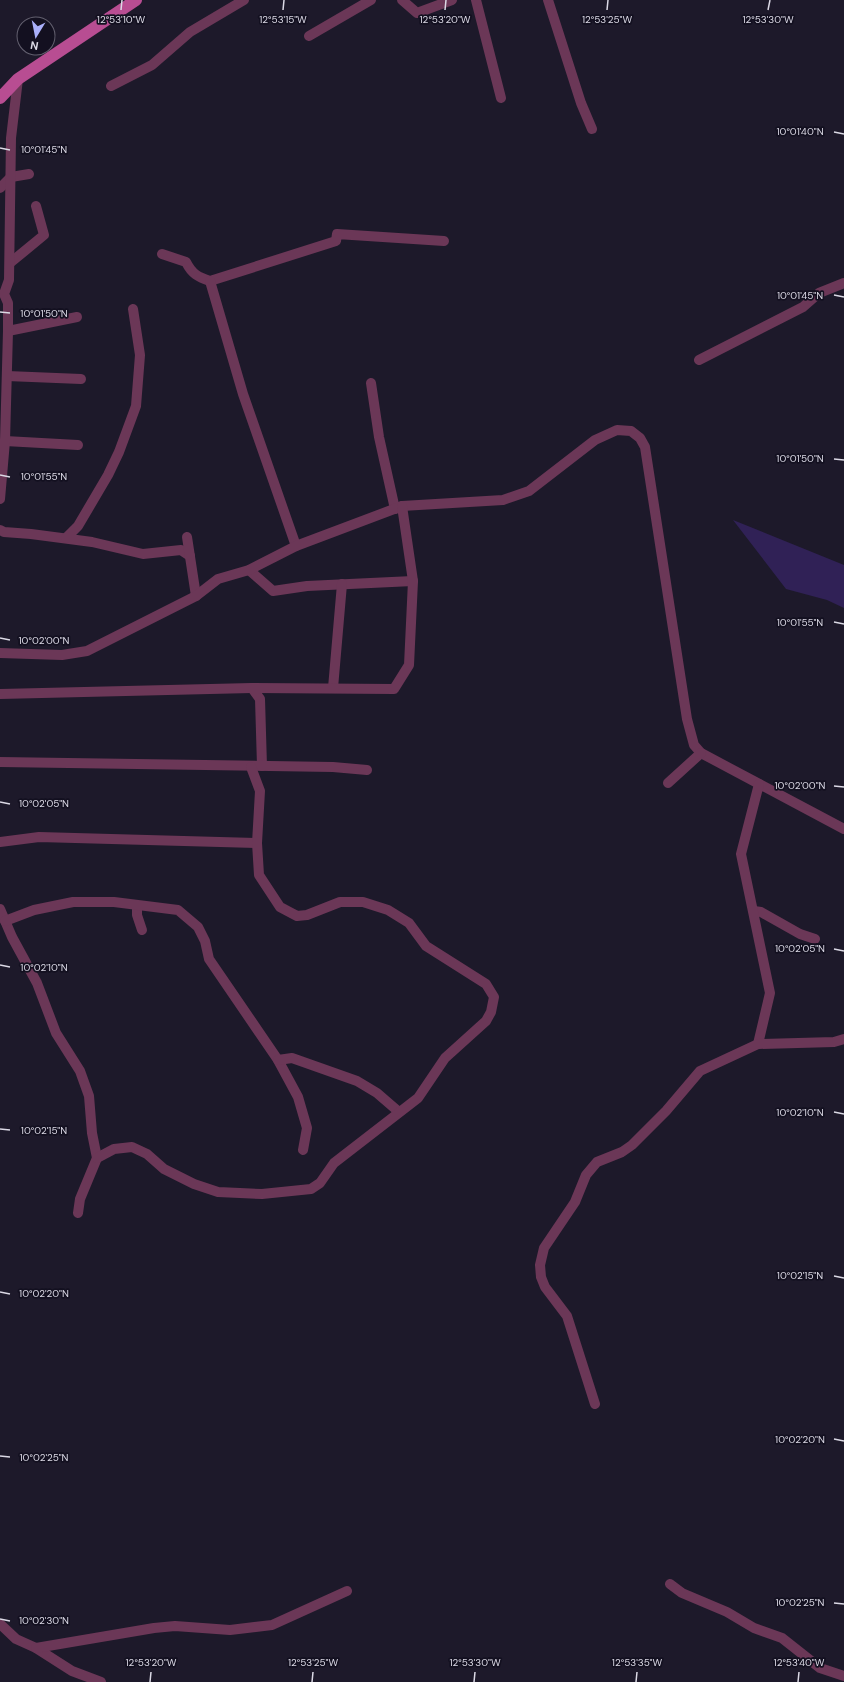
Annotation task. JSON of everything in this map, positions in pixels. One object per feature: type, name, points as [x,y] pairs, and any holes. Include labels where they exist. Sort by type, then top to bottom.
[{"type":"main road","points":[[0,98],[18,79],[136,0]]},
{"type":"street","points":[[111,86],[152,65],[190,32],[244,0]]},
{"type":"street","points":[[309,36],[371,0]]},
{"type":"street","points":[[402,0],[417,13],[452,0]]},
{"type":"street","points":[[476,0],[501,98]]},
{"type":"street","points":[[548,0],[581,103],[592,129]]},
{"type":"street","points":[[0,499],[3,444],[3,402],[7,376],[8,331],[8,302],[2,295],[9,280],[11,138],[18,79]]},
{"type":"street","points":[[0,188],[11,177],[29,174]]},
{"type":"street","points":[[10,263],[44,235],[36,206]]},
{"type":"street","points":[[162,254],[186,262],[191,272],[199,278],[210,281],[336,241],[337,234],[444,241]]},
{"type":"street","points":[[210,281],[243,394],[296,546]]},
{"type":"street","points":[[699,360],[803,307],[819,293],[844,283]]},
{"type":"street","points":[[66,538],[78,526],[108,475],[119,452],[136,406],[140,355],[133,309]]},
{"type":"street","points":[[8,331],[77,317]]},
{"type":"street","points":[[7,376],[82,379]]},
{"type":"street","points":[[0,694],[252,688],[394,689],[409,665],[413,581],[399,508],[379,436],[371,383]]},
{"type":"street","points":[[0,653],[62,655],[87,651],[196,596],[218,578],[249,570],[296,546],[399,508],[503,500],[529,491],[595,440],[617,430],[631,431],[640,438],[645,447],[687,719],[694,746],[700,753],[844,829]]},
{"type":"street","points":[[3,444],[78,445]]},
{"type":"street","points":[[0,530],[4,532],[92,542],[143,554],[181,550],[190,556]]},
{"type":"street","points":[[187,537],[196,596]]},
{"type":"street","points":[[249,570],[273,591],[307,586],[413,581]]},
{"type":"street","points":[[333,688],[342,584]]},
{"type":"street","points":[[252,688],[260,699],[262,766]]},
{"type":"street","points":[[668,784],[700,753]]},
{"type":"street","points":[[0,762],[251,767],[333,767],[367,770]]},
{"type":"street","points":[[97,1158],[114,1149],[132,1147],[147,1154],[164,1169],[194,1184],[218,1192],[262,1194],[311,1189],[320,1183],[334,1163],[418,1098],[445,1058],[486,1021],[491,1012],[494,997],[486,984],[426,946],[409,923],[388,910],[362,902],[340,902],[307,915],[297,916],[280,907],[259,875],[257,843],[260,791],[251,767]]},
{"type":"street","points":[[758,1044],[770,993],[741,854],[759,784]]},
{"type":"street","points":[[0,842],[39,837],[257,843]]},
{"type":"street","points":[[5,921],[34,910],[73,902],[114,902],[178,910],[198,927],[205,941],[209,959],[278,1060],[298,1097],[307,1128],[303,1150]]},
{"type":"street","points":[[137,906],[137,915],[142,930]]},
{"type":"street","points":[[0,909],[12,937],[37,983],[56,1033],[80,1071],[89,1096],[92,1133],[97,1158],[80,1199],[78,1213]]},
{"type":"street","points":[[754,911],[761,912],[800,934],[815,939]]},
{"type":"street","points":[[595,1404],[567,1316],[545,1287],[541,1277],[540,1265],[544,1248],[575,1202],[586,1175],[597,1162],[622,1152],[632,1145],[666,1111],[700,1071],[758,1044],[834,1042],[844,1039]]},
{"type":"street","points":[[278,1060],[292,1058],[357,1081],[377,1093],[399,1112]]},
{"type":"street","points":[[670,1584],[682,1593],[727,1612],[754,1628],[782,1638],[820,1668],[844,1676]]},
{"type":"street","points":[[36,1648],[154,1628],[175,1626],[230,1630],[272,1625],[347,1591]]},
{"type":"street","points":[[0,1624],[16,1639],[36,1648],[72,1671],[101,1682]]},
{"type":"shaded area","points":[[733,520],[844,565],[844,608],[827,600],[786,589]]}]
